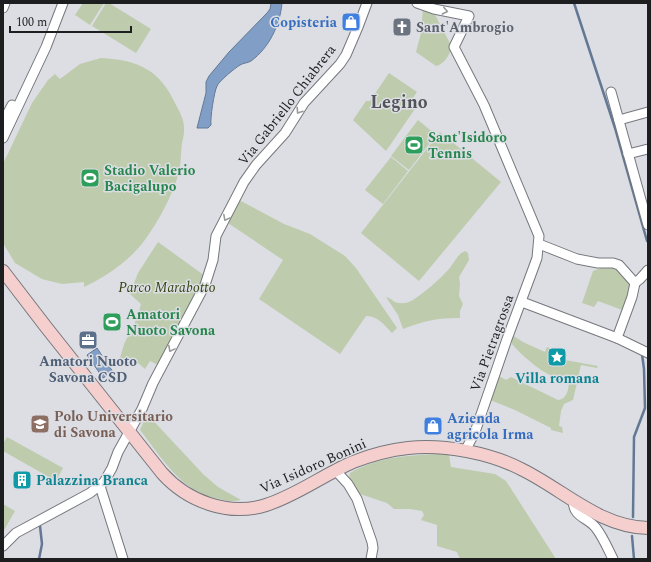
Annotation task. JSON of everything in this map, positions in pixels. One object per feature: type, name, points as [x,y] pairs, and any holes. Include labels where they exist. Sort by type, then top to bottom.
[{"type":"street","points":[[3,8],[5,3]]},
{"type":"street","points":[[3,138],[46,46],[63,3]]},
{"type":"street","name":"Via Gabriello Chiabrera","points":[[3,546],[16,534],[90,493],[104,482],[110,473],[118,452],[148,397],[153,383],[205,285],[213,260],[216,236],[244,182],[256,165],[285,133],[304,103],[330,76],[346,55],[367,3]]},
{"type":"street","name":"Via Pietragrossa","points":[[420,4],[434,9],[469,16],[454,47],[484,105],[539,236],[535,264],[522,302],[507,339],[475,432],[465,451]]},
{"type":"street","points":[[3,122],[25,82],[38,63]]},
{"type":"street","points":[[611,92],[648,226]]},
{"type":"street","points":[[619,120],[648,112]]},
{"type":"street","points":[[628,154],[648,149]]},
{"type":"street","points":[[639,190],[648,187]]},
{"type":"street","points":[[539,244],[577,259],[619,265],[635,283]]},
{"type":"street","points":[[616,338],[632,297],[635,283],[648,270]]},
{"type":"street","name":"Via Isidoro Bonini","points":[[3,271],[171,484],[194,499],[209,505],[235,509],[254,508],[266,505],[296,492],[352,463],[377,454],[409,448],[431,447],[465,451],[498,460],[523,470],[608,520],[630,527],[648,528]]},
{"type":"street","points":[[522,302],[616,338],[648,353]]},
{"type":"street","points":[[336,471],[352,490],[359,504],[372,542],[373,548],[371,559]]},
{"type":"street","points":[[100,486],[123,559]]},
{"type":"street","points":[[573,500],[574,509],[578,514],[596,527],[613,559]]},
{"type":"green space","points":[[83,3],[104,3],[90,25],[75,15]]},
{"type":"green space","points":[[106,3],[109,3],[151,29],[136,53],[92,26]]},
{"type":"green space","points":[[423,8],[433,11],[452,47],[444,61],[436,66],[416,52],[421,33]]},
{"type":"green space","name":"Stadio Valerio Bacigalupo","points":[[101,58],[126,61],[147,69],[155,75],[170,93],[183,121],[184,132],[180,167],[175,185],[166,206],[149,234],[132,255],[109,273],[84,287],[84,282],[62,284],[42,279],[15,263],[3,243],[3,164],[32,103],[48,80],[55,74],[60,79],[80,64]]},
{"type":"green space","points":[[389,73],[417,92],[412,99],[419,103],[386,151],[353,120],[366,101],[370,101]]},
{"type":"green space","name":"Sant'Isidoro Tennis","points":[[418,120],[436,135],[409,170],[391,156]]},
{"type":"green space","points":[[440,132],[501,182],[419,281],[361,233]]},
{"type":"green space","name":"Sant'Isidoro Tennis","points":[[391,157],[408,171],[383,204],[365,190]]},
{"type":"green space","points":[[239,200],[284,224],[310,234],[345,256],[356,268],[397,328],[392,333],[377,319],[366,316],[340,354],[259,299],[283,260],[228,223]]},
{"type":"green space","name":"Parco Marabotto","points":[[158,242],[205,276],[158,365],[150,361],[145,369],[138,363],[136,366],[130,366],[120,358],[124,344],[135,323],[141,304],[130,294],[138,273]]},
{"type":"green space","points":[[465,251],[468,253],[469,260],[459,277],[459,296],[463,304],[460,311],[460,318],[430,320],[403,329],[398,315],[386,297],[398,303],[413,300],[440,278],[450,268],[460,254]]},
{"type":"green space","points":[[604,267],[616,267],[631,285],[622,310],[598,301],[594,307],[582,303],[593,271]]},
{"type":"green space","points":[[512,335],[545,352],[547,347],[567,355],[565,360],[598,366],[597,368],[581,365],[573,400],[564,404],[561,411],[559,426],[562,427],[563,433],[551,430],[551,428],[515,410],[490,400],[499,376],[506,380],[511,377],[558,400],[566,395],[569,386],[569,379],[555,377],[530,362],[512,344]]},
{"type":"green space","points":[[147,414],[203,474],[218,487],[241,500],[227,501],[206,495],[194,490],[174,473],[140,430]]},
{"type":"green space","points":[[7,437],[63,468],[56,481],[3,451],[3,444]]},
{"type":"green space","points":[[440,454],[449,455],[451,467],[495,474],[506,481],[556,559],[460,559],[457,552],[437,546],[437,525],[421,520],[424,515],[422,511],[394,509],[387,503],[360,494],[349,481],[350,473],[371,463],[405,456]]},
{"type":"green space","points":[[3,504],[15,511],[3,532]]},
{"type":"water","points":[[271,3],[282,3],[279,20],[268,43],[251,61],[241,64],[218,84],[214,99],[211,125],[208,128],[197,128],[206,93],[206,82],[209,76],[229,52],[267,13],[270,9]]},
{"type":"water","points":[[97,348],[113,372],[103,378],[87,355]]},
{"type":"waterway","points":[[574,3],[615,128],[647,241]]},
{"type":"waterway","points":[[633,517],[634,437],[645,408],[642,354]]},
{"type":"waterway","points":[[39,559],[42,544],[40,526]]},
{"type":"waterway","points":[[632,536],[634,559]]},
{"type":"place","name":"Copisteria","points":[[351,22]]},
{"type":"place","name":"Sant'Ambrogio","points":[[402,27]]},
{"type":"place","name":"Sant'Isidoro Tennis","points":[[414,145]]},
{"type":"place","name":"Stadio Valerio Bacigalupo","points":[[90,178]]},
{"type":"place","name":"Amatori Nuoto Savona","points":[[112,322]]},
{"type":"place","name":"Amatori Nuoto Savona CSD","points":[[88,340]]},
{"type":"place","name":"Villa romana","points":[[557,357]]},
{"type":"place","name":"Polo Universitario di Savona","points":[[40,424]]},
{"type":"place","name":"Azienda agricola Irma","points":[[433,426]]},
{"type":"place","name":"Palazzina Branca","points":[[22,480]]},
{"type":"district","name":"Legino","points":[[399,102]]}]
